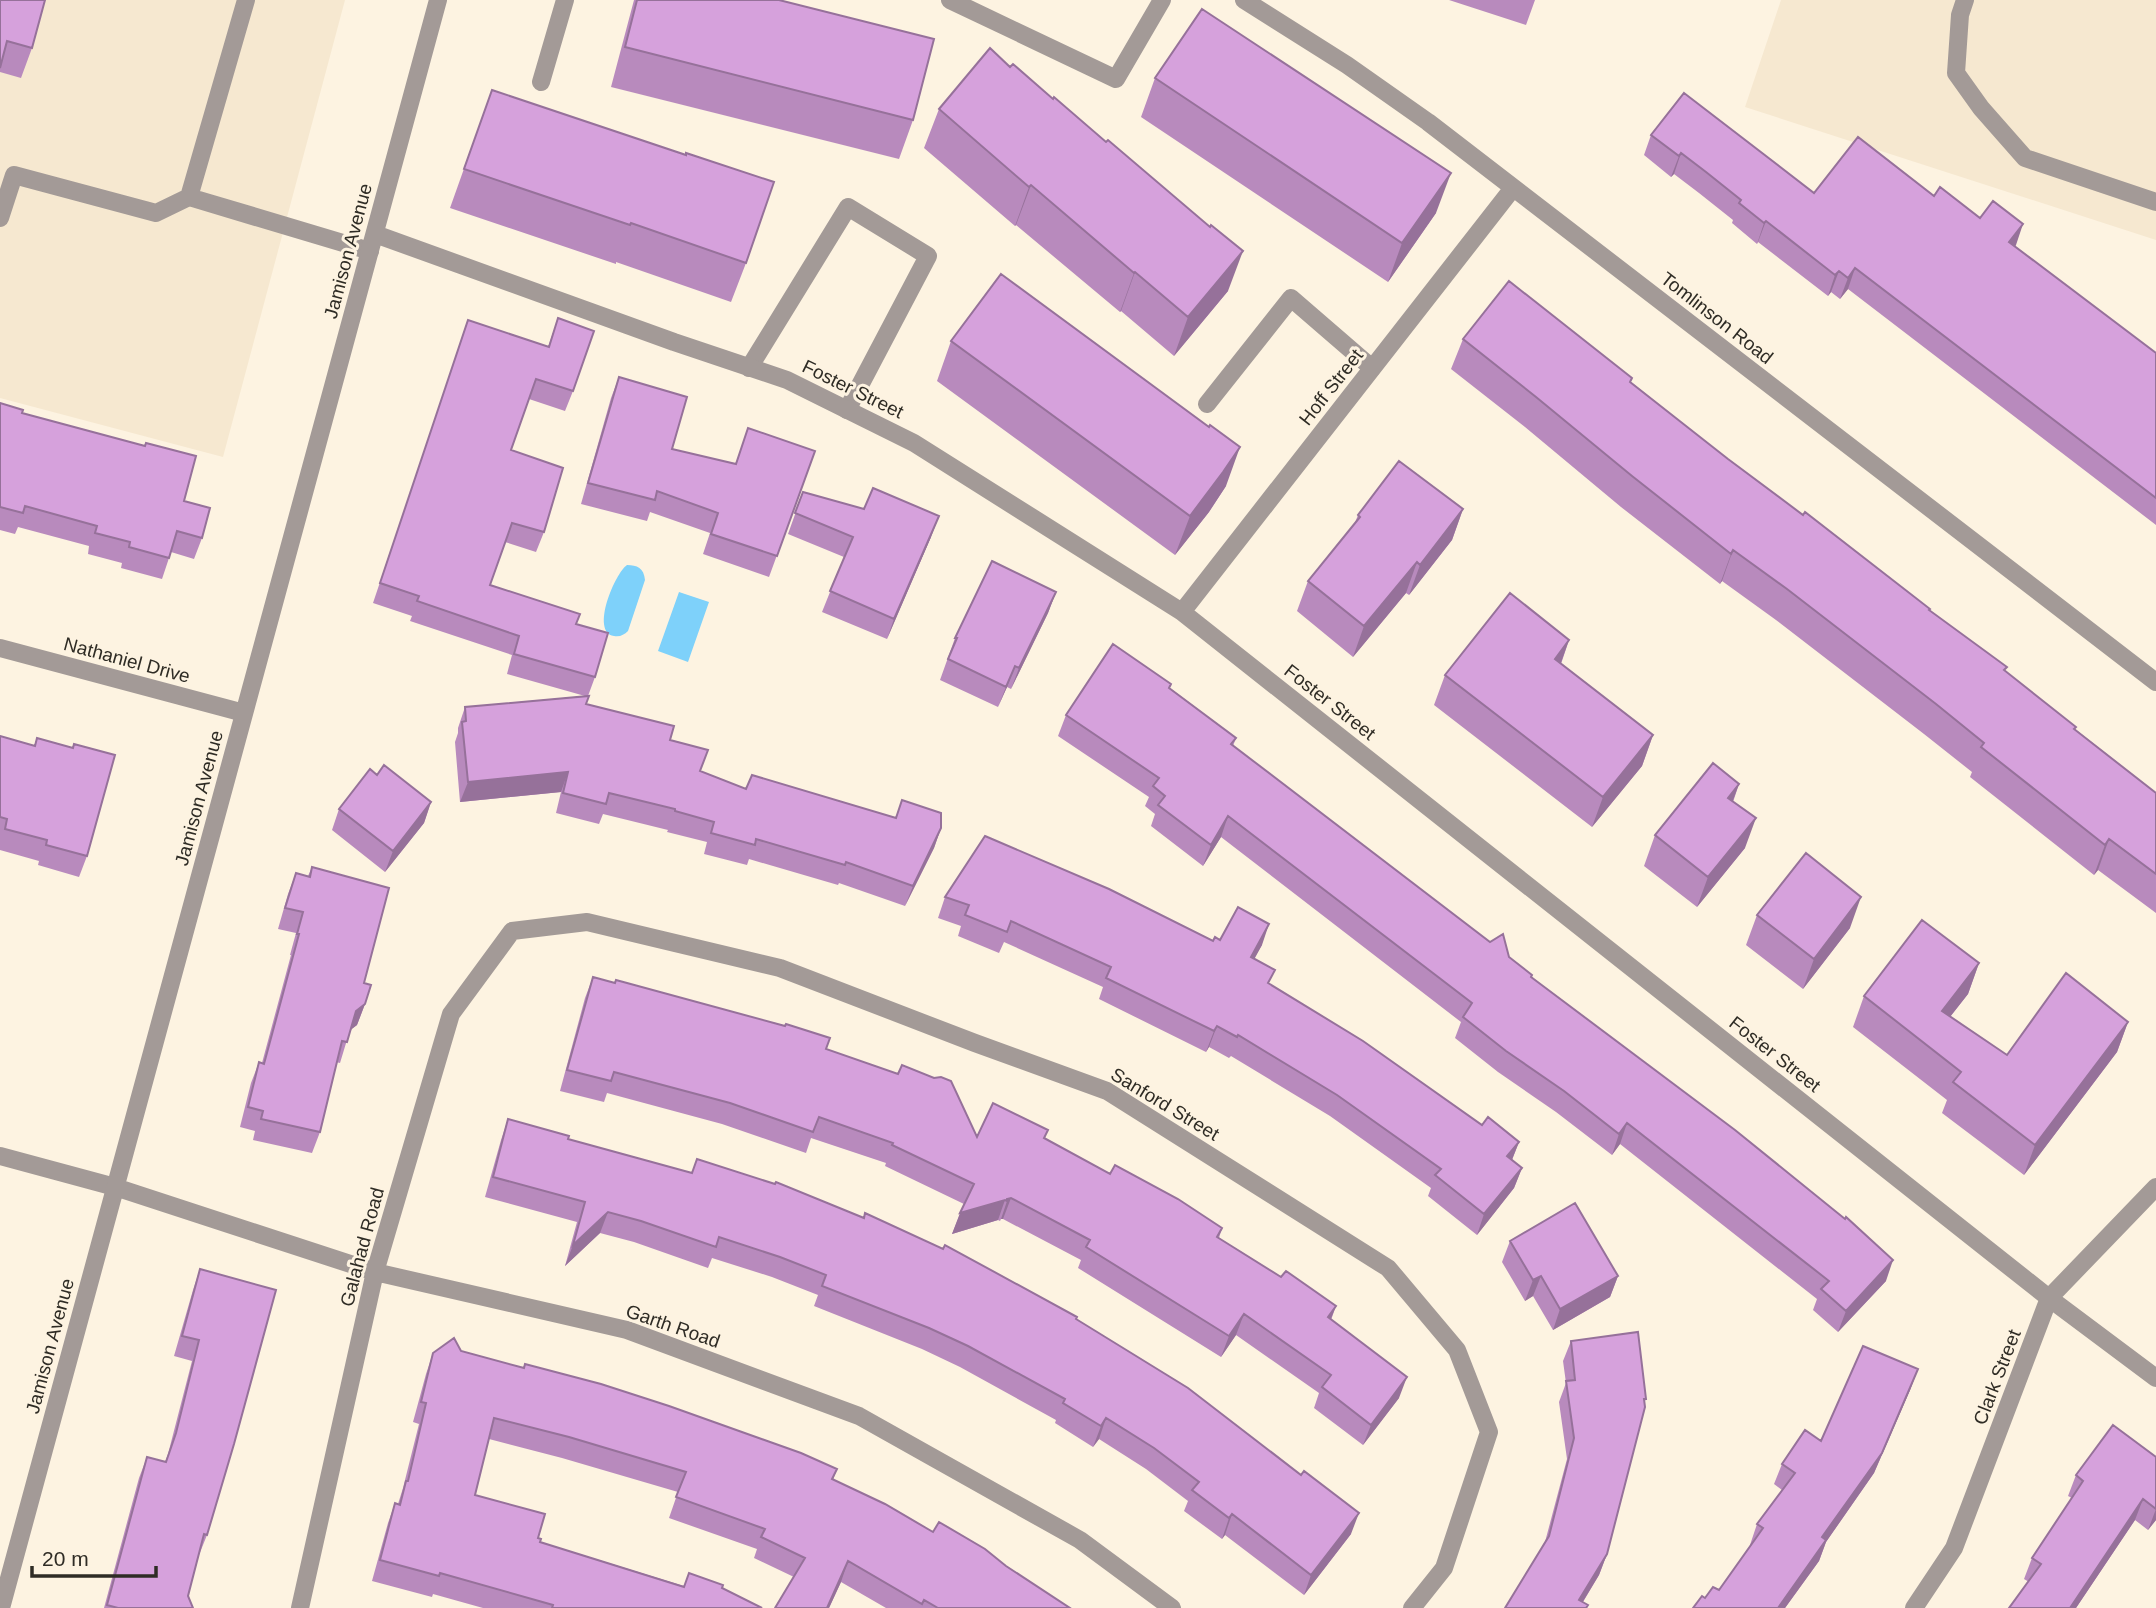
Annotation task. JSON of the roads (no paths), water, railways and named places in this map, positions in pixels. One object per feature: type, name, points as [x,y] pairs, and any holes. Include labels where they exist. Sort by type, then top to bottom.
[{"type":"street","points":[[0,218],[14,175],[156,213],[190,197],[246,0]]},
{"type":"street","name":"Jamison Avenue","points":[[1,1608],[438,0]]},
{"type":"street","points":[[541,82],[565,0]]},
{"type":"street","points":[[950,0],[1116,79],[1162,0]]},
{"type":"street","name":"Tomlinson Road","points":[[1244,0],[1269,6],[1429,122],[2156,682]]},
{"type":"street","points":[[1965,0],[1960,15],[1956,72],[1980,108],[2025,158],[2156,202]]},
{"type":"street","name":"Hoff Street","points":[[1182,612],[1513,188]]},
{"type":"street","name":"Foster Street","points":[[190,197],[373,243],[787,380],[914,443],[1182,612],[2049,1298],[2156,1378]]},
{"type":"street","points":[[749,368],[848,207],[928,256],[847,410]]},
{"type":"street","points":[[1207,404],[1290,298],[1372,368]]},
{"type":"street","name":"Nathaniel Drive","points":[[0,648],[244,713]]},
{"type":"street","name":"Sanford Street","points":[[526,930],[587,922],[780,968],[1107,1091],[1388,1268],[1457,1350],[1489,1432],[1444,1568],[1412,1608]]},
{"type":"street","name":"Galahad Road","points":[[300,1608],[375,1272],[451,1014],[512,931],[526,930]]},
{"type":"street","name":"Garth Road","points":[[0,1156],[115,1187],[375,1272],[627,1330],[859,1416],[1080,1539],[1172,1608]]},
{"type":"street","name":"Clark Street","points":[[1914,1608],[1954,1548],[2049,1298],[2156,1187]]},
{"type":"water","points":[[627,565],[639,568],[645,580],[628,631],[614,636],[607,632],[604,614],[611,590]]},
{"type":"water","points":[[679,592],[709,602],[688,662],[658,651]]}]
